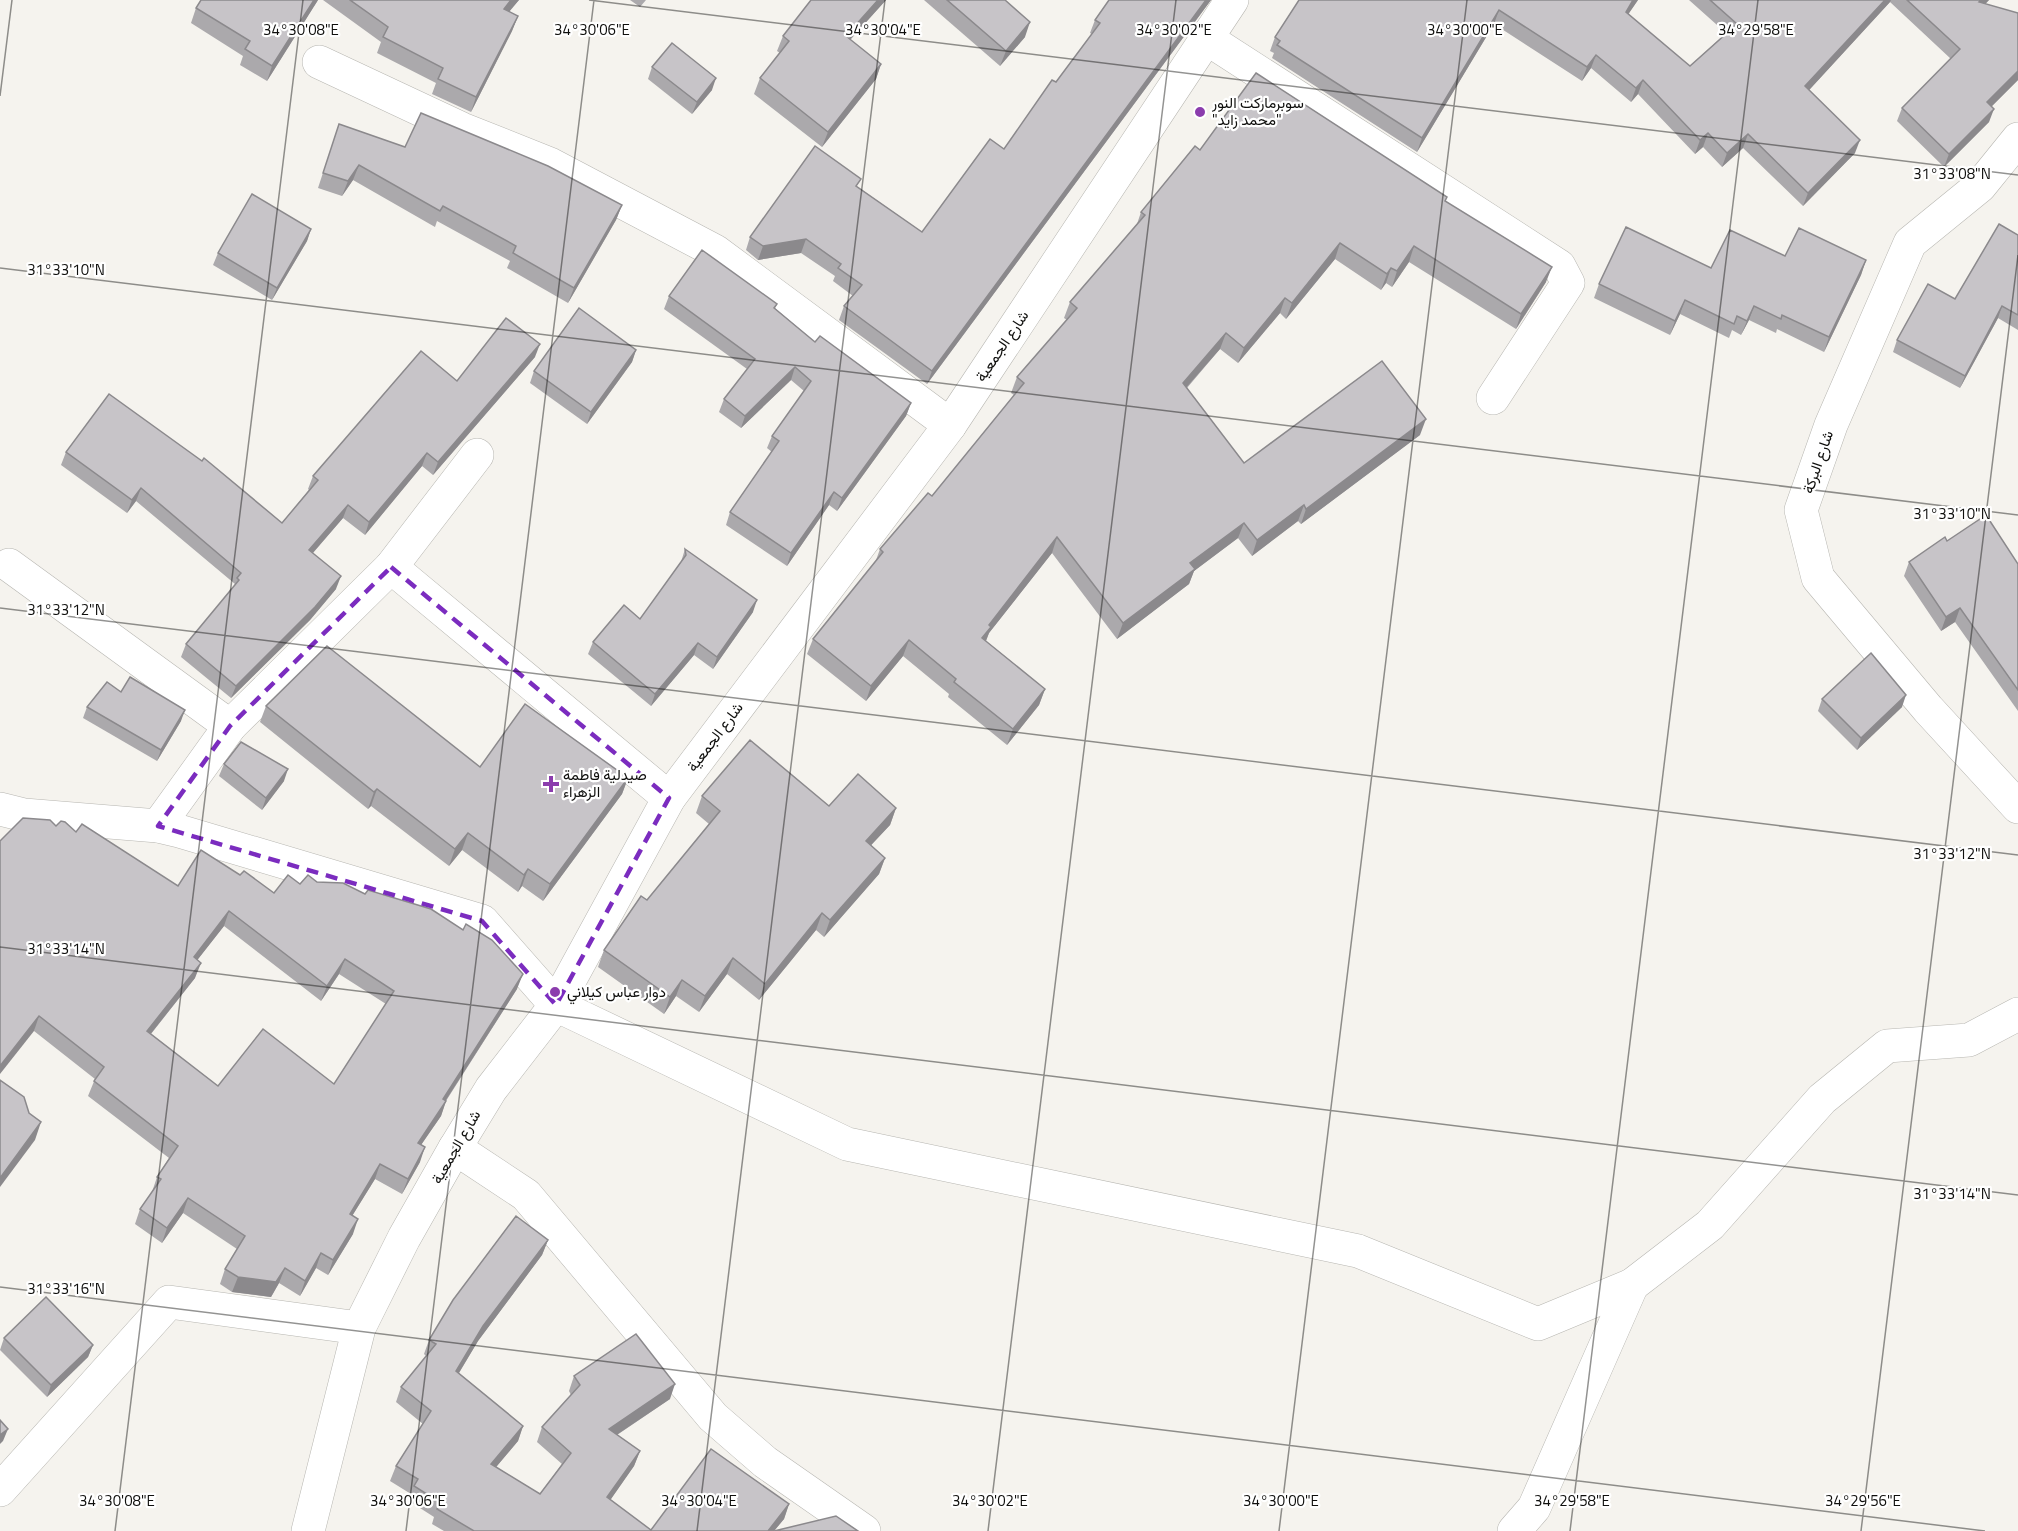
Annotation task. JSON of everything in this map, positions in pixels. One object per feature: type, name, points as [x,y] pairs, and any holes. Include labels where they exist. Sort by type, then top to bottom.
[{"type":"street","name":"شارع الجمعية","points":[[308,1531],[360,1328],[404,1238],[455,1148],[491,1089],[556,1005],[669,798],[950,425],[1232,0]]},
{"type":"street","points":[[1206,38],[1559,266],[1568,283],[1493,398]]},
{"type":"street","points":[[319,62],[462,129],[550,164],[715,251],[950,425]]},
{"type":"street","name":"شارع البركة","points":[[2018,139],[1980,186],[1910,243],[1831,425],[1801,510],[1818,579],[1928,710],[2018,807]]},
{"type":"street","points":[[158,826],[230,726],[391,567],[477,455]]},
{"type":"street","points":[[9,565],[230,726]]},
{"type":"street","points":[[391,567],[669,798]]},
{"type":"street","points":[[0,808],[24,815],[158,826],[482,921],[556,1005],[847,1144],[1358,1251],[1538,1324],[1632,1286],[1710,1225],[1822,1099],[1887,1046],[1969,1040],[2018,1014]]},
{"type":"street","points":[[455,1148],[526,1195],[713,1417],[765,1462],[864,1531]]},
{"type":"street","points":[[1514,1531],[1534,1508],[1632,1286]]},
{"type":"street","points":[[0,1490],[169,1302],[360,1328]]},
{"type":"highlighted area","points":[[391,567],[669,798],[556,1005],[482,921],[158,826],[230,726]]},
{"type":"building","points":[[201,0],[314,0],[272,66],[245,49],[250,41],[196,8]]},
{"type":"building","points":[[350,0],[511,0],[504,9],[518,16],[476,97],[438,79],[443,68],[383,37],[388,27]]},
{"type":"building","points":[[811,0],[878,0],[846,36],[881,64],[828,132],[760,78],[789,41],[783,36]]},
{"type":"building","points":[[947,0],[1005,0],[1030,22],[1006,51]]},
{"type":"building","points":[[1109,0],[1206,0],[932,371],[844,306],[862,285],[838,268],[841,264],[806,239],[763,246],[750,237],[815,146],[861,179],[856,186],[922,232],[990,139],[1004,149],[1052,80],[1056,82],[1100,23],[1095,20]]},
{"type":"building","points":[[1299,0],[1633,0],[1626,12],[1690,66],[1737,24],[1710,0],[1885,0],[1805,86],[1860,140],[1808,193],[1748,134],[1727,153],[1708,133],[1700,140],[1643,80],[1636,88],[1596,55],[1587,67],[1499,10],[1422,138],[1277,45],[1280,41],[1275,37]]},
{"type":"building","points":[[1907,0],[1981,0],[1979,2],[2018,13],[2018,71],[1987,102],[1994,109],[1949,154],[1902,108],[1960,49]]},
{"type":"building","points":[[672,43],[716,78],[697,102],[652,67]]},
{"type":"building","points":[[1256,73],[1447,197],[1445,201],[1552,267],[1521,314],[1414,246],[1397,271],[1391,268],[1387,274],[1340,243],[1292,303],[1285,298],[1244,348],[1226,333],[1183,383],[1244,463],[1382,361],[1426,419],[1306,509],[1304,505],[1257,540],[1244,523],[1190,563],[1195,569],[1123,623],[1057,537],[989,625],[991,627],[982,638],[1045,689],[1013,729],[954,682],[956,679],[909,640],[871,686],[813,639],[883,552],[880,549],[928,493],[932,496],[1024,383],[1017,377],[1077,308],[1070,302],[1145,215],[1141,212],[1195,146],[1200,150]]},
{"type":"building","points":[[421,113],[548,166],[622,205],[574,288],[513,253],[516,246],[443,206],[440,211],[359,165],[348,181],[323,173],[339,124],[405,147]]},
{"type":"building","points":[[252,194],[311,229],[277,288],[218,253]]},
{"type":"building","points":[[1999,224],[2018,235],[2018,315],[2002,306],[1965,376],[1897,340],[1928,284],[1955,299]]},
{"type":"building","points":[[1626,227],[1711,268],[1730,230],[1785,256],[1799,228],[1866,260],[1829,337],[1782,315],[1781,319],[1754,306],[1747,321],[1737,316],[1734,324],[1685,300],[1675,321],[1599,284]]},
{"type":"building","points":[[702,250],[777,304],[774,308],[815,342],[820,336],[911,403],[842,498],[834,492],[791,553],[730,512],[779,441],[772,436],[811,381],[795,367],[745,416],[724,399],[755,359],[669,296]]},
{"type":"building","points":[[579,308],[636,350],[591,412],[534,371]]},
{"type":"building","points":[[506,318],[540,344],[438,462],[427,453],[369,522],[348,505],[309,550],[341,576],[315,607],[236,686],[186,644],[239,580],[237,578],[241,573],[141,488],[132,500],[66,452],[109,394],[202,461],[204,458],[282,523],[318,480],[313,476],[421,351],[457,381]]},
{"type":"building","points":[[1986,515],[2018,564],[2018,690],[1960,608],[1946,617],[1909,562],[1945,537],[1947,541]]},
{"type":"building","points":[[685,549],[757,600],[717,657],[698,643],[655,694],[593,642],[624,605],[640,619],[686,555]]},
{"type":"building","points":[[327,646],[480,767],[525,704],[628,778],[550,884],[528,869],[524,875],[468,833],[455,849],[377,789],[374,792],[266,706]]},
{"type":"building","points":[[1871,653],[1906,695],[1861,738],[1822,699]]},
{"type":"building","points":[[130,677],[185,710],[161,750],[87,707],[107,682],[121,692]]},
{"type":"building","points":[[750,740],[829,806],[858,774],[896,808],[866,841],[885,858],[830,920],[822,913],[765,984],[733,958],[705,996],[682,980],[670,997],[604,950],[641,896],[647,900],[720,811],[702,796]]},
{"type":"building","points":[[241,742],[288,769],[266,798],[224,764]]},
{"type":"building","points":[[23,818],[50,820],[56,826],[61,821],[76,832],[82,824],[178,886],[201,850],[240,875],[244,871],[274,893],[288,875],[300,884],[308,875],[317,882],[343,883],[365,894],[368,890],[431,909],[463,930],[466,924],[492,940],[523,974],[443,1099],[446,1101],[418,1143],[425,1147],[408,1179],[380,1164],[350,1214],[358,1219],[333,1260],[321,1253],[305,1281],[285,1268],[276,1282],[238,1277],[225,1269],[245,1236],[188,1198],[167,1228],[140,1209],[161,1179],[157,1177],[178,1146],[94,1081],[104,1067],[39,1016],[0,1066],[0,841]],"holes":[[[229,911],[327,986],[345,959],[394,991],[334,1084],[263,1029],[218,1086],[147,1031],[201,963],[194,957]]]},
{"type":"building","points":[[0,1080],[24,1097],[29,1113],[41,1122],[0,1178]]},
{"type":"building","points":[[516,1216],[548,1240],[483,1326],[456,1371],[523,1426],[491,1464],[540,1494],[571,1453],[542,1427],[580,1385],[574,1376],[636,1334],[675,1384],[609,1429],[640,1451],[607,1497],[651,1530],[711,1449],[789,1504],[768,1531],[474,1531],[437,1509],[441,1503],[414,1486],[418,1479],[396,1466],[431,1411],[401,1387],[436,1344],[429,1340],[453,1300]]},
{"type":"building","points":[[46,1297],[93,1345],[51,1385],[4,1338]]},
{"type":"building","points":[[0,1420],[8,1429],[0,1435]]},
{"type":"building","points":[[836,1516],[858,1531],[774,1531]]},
{"type":"place","name":"سوبرماركت النور \"محمد زايد\"","points":[[1200,112]]},
{"type":"place","name":"صيدلية فاطمة الزهراء","points":[[551,784]]},
{"type":"place","name":"دوار عباس كيلاني","points":[[555,992]]}]
